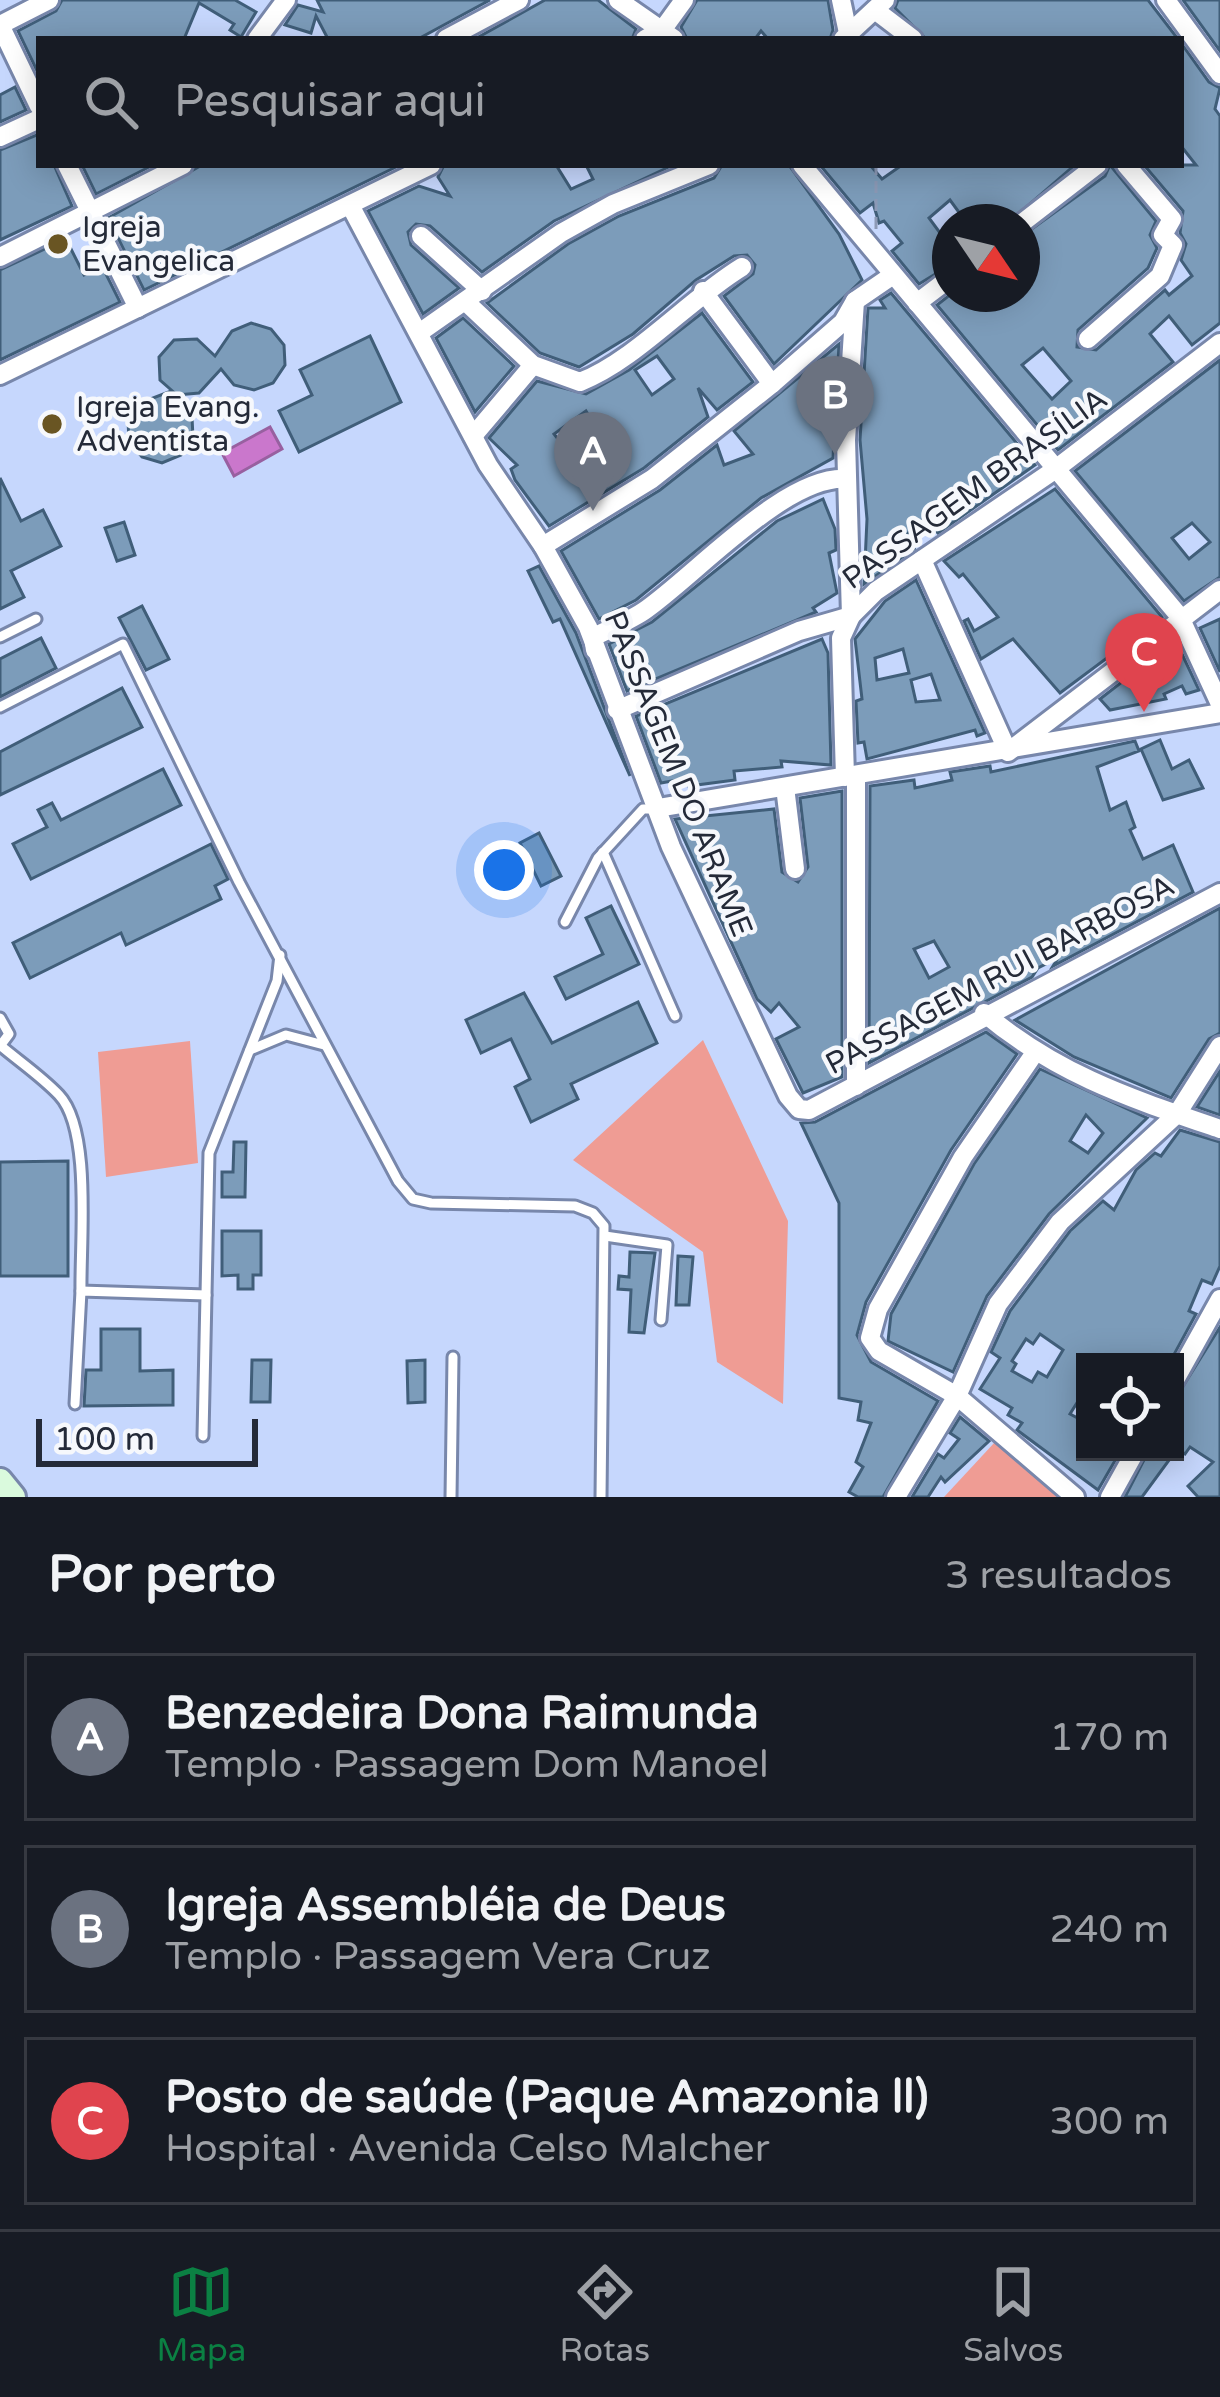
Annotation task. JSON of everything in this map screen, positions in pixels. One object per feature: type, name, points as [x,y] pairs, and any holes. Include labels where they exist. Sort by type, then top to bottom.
[{"type":"main road","points":[[0,1480],[13,1497]]},
{"type":"street","points":[[36,100],[0,25],[49,0]]},
{"type":"street","points":[[259,36],[286,0]]},
{"type":"street","points":[[452,36],[519,0]]},
{"type":"street","points":[[618,0],[660,36],[684,0]]},
{"type":"street","points":[[842,0],[845,36]]},
{"type":"street","points":[[1166,0],[1220,74]]},
{"type":"street","points":[[845,36],[880,5],[911,36]]},
{"type":"street","points":[[0,137],[36,120]]},
{"type":"street","points":[[68,168],[137,308]]},
{"type":"street","points":[[0,257],[176,168]]},
{"type":"street","points":[[0,375],[425,168]]},
{"type":"street","points":[[419,333],[561,233],[613,204],[702,168]]},
{"type":"street","points":[[658,808],[1008,752],[1220,708],[1180,617],[1053,471],[805,168]]},
{"type":"street","points":[[1088,339],[1160,276],[1173,245],[1163,235],[1172,219],[1129,168]]},
{"type":"street","points":[[1040,205],[1074,172]]},
{"type":"street","name":"PASSAGEM DO ARAME","points":[[350,205],[473,436],[543,546],[595,650],[688,885],[788,1096],[799,1109],[809,1110]]},
{"type":"street","points":[[421,236],[533,365],[569,382],[592,377],[704,290],[742,267]]},
{"type":"street","points":[[543,546],[652,479],[772,384],[843,322],[855,302],[893,275]]},
{"type":"street","points":[[704,290],[772,384]]},
{"type":"street","points":[[917,303],[932,292]]},
{"type":"street","points":[[855,302],[848,479],[851,616],[841,638],[850,776],[856,1086]]},
{"type":"street","name":"PASSAGEM BRASÍLIA","points":[[617,710],[799,631],[851,616],[876,591],[1053,471],[1220,343]]},
{"type":"street","points":[[473,436],[533,365]]},
{"type":"street","points":[[595,650],[593,637],[644,611],[760,520],[825,477],[848,479]]},
{"type":"street","points":[[922,560],[1008,752]]},
{"type":"street","points":[[1008,752],[1220,590]]},
{"type":"street","points":[[784,787],[795,869]]},
{"type":"street","name":"PASSAGEM RUI BARBOSA","points":[[809,1110],[1220,892]]},
{"type":"street","points":[[985,1013],[1034,1054],[1102,1088],[1220,1129]]},
{"type":"street","points":[[896,1497],[957,1396],[998,1304],[1060,1222],[1177,1114],[1220,1046]]},
{"type":"street","points":[[1034,1054],[963,1156],[878,1310],[871,1337],[879,1351],[957,1396],[1075,1497]]},
{"type":"street","points":[[1184,1364],[1220,1299]]},
{"type":"street","points":[[1110,1497],[1130,1461]]},
{"type":"lane","points":[[0,637],[36,619]]},
{"type":"lane","points":[[0,707],[123,644],[382,1158],[413,1199],[575,1206],[593,1213],[605,1236],[602,1497]]},
{"type":"lane","points":[[565,922],[603,852],[643,809],[658,808]]},
{"type":"lane","points":[[603,852],[675,1016]]},
{"type":"lane","points":[[225,889],[239,881]]},
{"type":"lane","points":[[203,1436],[209,1153],[277,981],[280,955]]},
{"type":"lane","points":[[0,1018],[9,1034],[0,1046],[62,1097],[79,1144],[81,1291],[75,1404]]},
{"type":"lane","points":[[250,1050],[286,1034],[326,1046]]},
{"type":"lane","points":[[605,1236],[668,1244],[662,1320]]},
{"type":"lane","points":[[81,1291],[206,1295]]},
{"type":"lane","points":[[451,1497],[454,1357]]},
{"type":"path","points":[[876,168],[878,256]]},
{"type":"shaded area","points":[[270,427],[282,449],[234,476],[222,453]]},
{"type":"shaded area","points":[[703,1040],[788,1221],[783,1404],[717,1362],[703,1252],[573,1160]]},
{"type":"shaded area","points":[[190,1041],[198,1163],[106,1177],[98,1052]]},
{"type":"shaded area","points":[[995,1442],[1064,1497],[944,1497]]},
{"type":"building","points":[[62,0],[235,0],[256,12],[242,36],[230,30],[234,24],[199,3],[185,36],[36,36],[36,69],[18,31],[56,11]]},
{"type":"building","points":[[317,0],[490,0],[424,36],[326,36],[316,16],[311,33],[285,25],[298,5],[323,12]]},
{"type":"building","points":[[545,0],[598,0],[636,29],[633,36],[480,36]]},
{"type":"building","points":[[697,0],[828,0],[833,30],[831,36],[765,36],[761,31],[757,36],[686,36],[681,27]]},
{"type":"building","points":[[898,0],[1148,0],[1176,36],[923,36],[895,8]]},
{"type":"building","points":[[1183,0],[1220,0],[1220,51]]},
{"type":"building","points":[[1184,47],[1209,82],[1220,88],[1215,109],[1220,116],[1220,323],[1192,345],[1169,316],[1150,334],[1173,362],[1058,450],[943,312],[1040,312],[1040,223],[1112,168],[1156,221],[1150,235],[1157,248],[1148,268],[1078,330],[1077,347],[1096,350],[1165,290],[1169,295],[1192,276],[1181,260],[1186,244],[1180,233],[1183,211],[1147,168],[1196,165],[1184,150]],"holes":[[[1043,348],[1071,381],[1052,399],[1022,365]]]},
{"type":"building","points":[[15,87],[26,110],[0,122],[0,95]]},
{"type":"building","points":[[36,135],[36,168],[55,168],[72,206],[0,240],[0,150]]},
{"type":"building","points":[[83,168],[147,168],[96,194]]},
{"type":"building","points":[[197,168],[394,168],[144,290],[108,218]]},
{"type":"building","points":[[442,168],[558,168],[571,189],[593,179],[588,168],[667,168],[554,221],[482,272],[430,226],[416,224],[408,232],[411,245],[459,288],[423,314],[368,211],[419,186],[450,196],[438,177]]},
{"type":"building","points":[[720,168],[791,168],[839,234],[862,280],[774,364],[724,296],[753,274],[755,265],[747,255],[734,256],[696,280],[633,334],[579,367],[540,353],[487,303],[568,244],[619,216],[714,178]]},
{"type":"building","points":[[822,168],[873,168],[882,179],[898,168],[1072,168],[1030,204],[953,204],[950,200],[932,204],[932,276],[919,284],[892,251],[902,243],[884,221],[879,223],[873,203],[860,213]]},
{"type":"building","points":[[66,239],[84,275],[102,266],[120,302],[0,360],[0,270]]},
{"type":"building","points":[[891,293],[1035,465],[938,533],[924,518],[902,539],[914,549],[864,584],[867,519],[860,440],[868,308],[885,308],[880,300]]},
{"type":"building","points":[[702,313],[753,382],[717,410],[698,388],[708,417],[644,468],[549,526],[515,480],[511,469],[517,465],[489,438],[537,381],[586,394],[629,370]],"holes":[[[657,356],[674,379],[652,395],[635,370]],[[586,411],[598,431],[569,453],[554,434]]]},
{"type":"building","points":[[463,318],[514,366],[475,412],[436,338]]},
{"type":"building","points":[[251,323],[271,329],[284,345],[285,365],[273,383],[254,390],[234,385],[221,369],[199,393],[177,395],[160,380],[159,357],[174,340],[197,339],[215,356],[232,331]]},
{"type":"building","points":[[370,336],[401,402],[299,452],[279,411],[312,395],[300,370]]},
{"type":"building","points":[[839,344],[833,458],[761,498],[636,600],[599,619],[561,551],[660,490],[717,445],[724,465],[753,454],[734,431]]},
{"type":"building","points":[[1220,360],[1220,577],[1184,601],[1075,471]],"holes":[[[1192,523],[1210,542],[1189,559],[1172,538]]]},
{"type":"building","points":[[171,391],[192,417],[193,438],[181,455],[162,463],[142,457],[129,441],[128,421],[140,403]]},
{"type":"building","points":[[0,478],[21,521],[43,510],[61,546],[11,571],[24,597],[0,609]]},
{"type":"building","points":[[1055,489],[1162,617],[1060,693],[1013,639],[981,659],[964,621],[968,619],[974,631],[998,617],[963,574],[959,577],[944,561]]},
{"type":"building","points":[[823,499],[835,529],[836,550],[829,553],[837,593],[813,608],[816,612],[627,691],[609,644],[652,622],[777,521]]},
{"type":"building","points":[[124,522],[135,555],[117,561],[105,528]]},
{"type":"building","points":[[539,566],[576,633],[630,776],[560,619],[553,622],[528,571]]},
{"type":"building","points":[[916,580],[985,733],[977,736],[975,730],[867,759],[864,742],[858,743],[856,701],[862,699],[855,639],[885,601]],"holes":[[[903,649],[909,673],[877,680],[875,658]],[[931,674],[940,700],[916,702],[911,680]]]},
{"type":"building","points":[[142,606],[169,659],[146,670],[119,618]]},
{"type":"building","points":[[1220,619],[1220,672],[1200,628]]},
{"type":"building","points":[[41,638],[56,668],[0,697],[0,659]]},
{"type":"building","points":[[822,639],[828,653],[831,765],[781,761],[782,767],[734,771],[735,780],[689,786],[688,778],[661,783],[636,716]]},
{"type":"building","points":[[1182,654],[1199,690],[1186,694],[1182,686],[1164,694],[1166,699],[1110,710],[1100,699],[1136,671]]},
{"type":"building","points":[[122,688],[142,727],[0,795],[0,752]]},
{"type":"building","points":[[1160,740],[1172,769],[1189,760],[1203,788],[1163,800],[1141,749]]},
{"type":"building","points":[[1135,741],[1139,751],[1097,767],[1110,810],[1126,802],[1135,827],[1130,830],[1143,859],[1173,845],[1193,892],[1053,966],[1058,958],[1038,968],[1032,977],[869,1063],[870,786],[914,780],[915,788],[952,780],[950,772],[990,766],[991,772]],"holes":[[[934,941],[949,967],[929,978],[914,949]]]},
{"type":"building","points":[[163,769],[181,805],[31,879],[13,844],[47,827],[38,810],[52,803],[61,820]]},
{"type":"building","points":[[842,791],[842,1077],[803,1093],[776,1039],[799,1027],[779,1003],[771,1012],[757,999],[675,819],[774,809],[782,872],[798,882],[808,867],[800,798]]},
{"type":"building","points":[[539,833],[561,876],[541,886],[520,843]]},
{"type":"building","points":[[211,844],[228,879],[215,886],[221,899],[126,945],[121,933],[30,978],[13,943]]},
{"type":"building","points":[[611,906],[639,964],[566,999],[555,977],[603,954],[586,918]]},
{"type":"building","points":[[1220,908],[1220,1033],[1209,1039],[1171,1098],[1074,1057],[1015,1020]]},
{"type":"building","points":[[524,993],[552,1043],[638,1002],[657,1043],[571,1084],[578,1099],[531,1122],[515,1087],[530,1079],[511,1039],[481,1053],[466,1020]]},
{"type":"building","points":[[986,1032],[1017,1054],[951,1150],[866,1302],[857,1335],[871,1362],[938,1401],[883,1497],[858,1497],[849,1492],[863,1467],[856,1462],[871,1423],[858,1420],[861,1402],[839,1398],[839,1203],[801,1123],[815,1122]]},
{"type":"building","points":[[1040,1069],[1147,1118],[1049,1214],[987,1296],[953,1372],[888,1341],[891,1314],[974,1164]],"holes":[[[1086,1115],[1103,1133],[1088,1153],[1070,1141]]]},
{"type":"building","points":[[1220,1071],[1220,1115],[1197,1107]]},
{"type":"building","points":[[1180,1130],[1220,1142],[1220,1266],[1212,1284],[1202,1280],[1189,1311],[1196,1314],[1175,1353],[1076,1353],[1076,1404],[1070,1414],[1076,1417],[1076,1461],[1115,1461],[1098,1490],[1017,1430],[1022,1423],[1008,1415],[1012,1408],[980,1389],[1000,1358],[991,1352],[1010,1311],[1070,1231],[1103,1201],[1114,1210],[1136,1170],[1155,1153],[1161,1156]],"holes":[[[1040,1334],[1063,1350],[1047,1377],[1038,1372],[1032,1382],[1012,1371],[1016,1364],[1012,1361],[1026,1339],[1033,1344]]]},
{"type":"building","points":[[234,1142],[246,1142],[245,1197],[222,1197],[222,1172],[233,1172]]},
{"type":"building","points":[[68,1161],[68,1276],[0,1276],[0,1162]]},
{"type":"building","points":[[222,1231],[261,1231],[261,1275],[253,1275],[253,1289],[238,1289],[238,1275],[222,1276]]},
{"type":"building","points":[[630,1252],[655,1253],[644,1333],[629,1332],[631,1290],[618,1289],[619,1276],[629,1277]]},
{"type":"building","points":[[678,1256],[693,1257],[689,1305],[676,1305]]},
{"type":"building","points":[[1220,1327],[1220,1497],[1198,1497],[1188,1486],[1213,1462],[1190,1447],[1184,1453],[1184,1385]]},
{"type":"building","points":[[101,1329],[140,1329],[140,1371],[173,1370],[173,1405],[84,1406],[86,1370],[101,1370]]},
{"type":"building","points":[[252,1360],[271,1360],[270,1402],[251,1402]]},
{"type":"building","points":[[425,1360],[425,1402],[408,1403],[407,1361]]},
{"type":"building","points":[[960,1417],[989,1441],[945,1482],[941,1477],[928,1497],[912,1497],[938,1454],[944,1458],[959,1439],[950,1433]]},
{"type":"building","points":[[1143,1461],[1168,1461],[1142,1497],[1125,1497]]},
{"type":"place","name":"Igreja Evangelica","points":[[58,244]]},
{"type":"place","name":"Igreja Evang. Adventista","points":[[52,424]]},
{"type":"place","name":"Igreja Assembléia de Deus","points":[[835,455]]},
{"type":"place","name":"Benzedeira Dona Raimunda","points":[[593,511]]},
{"type":"place","name":"Posto de saúde (Paque Amazonia ll)","points":[[1144,712]]}]
